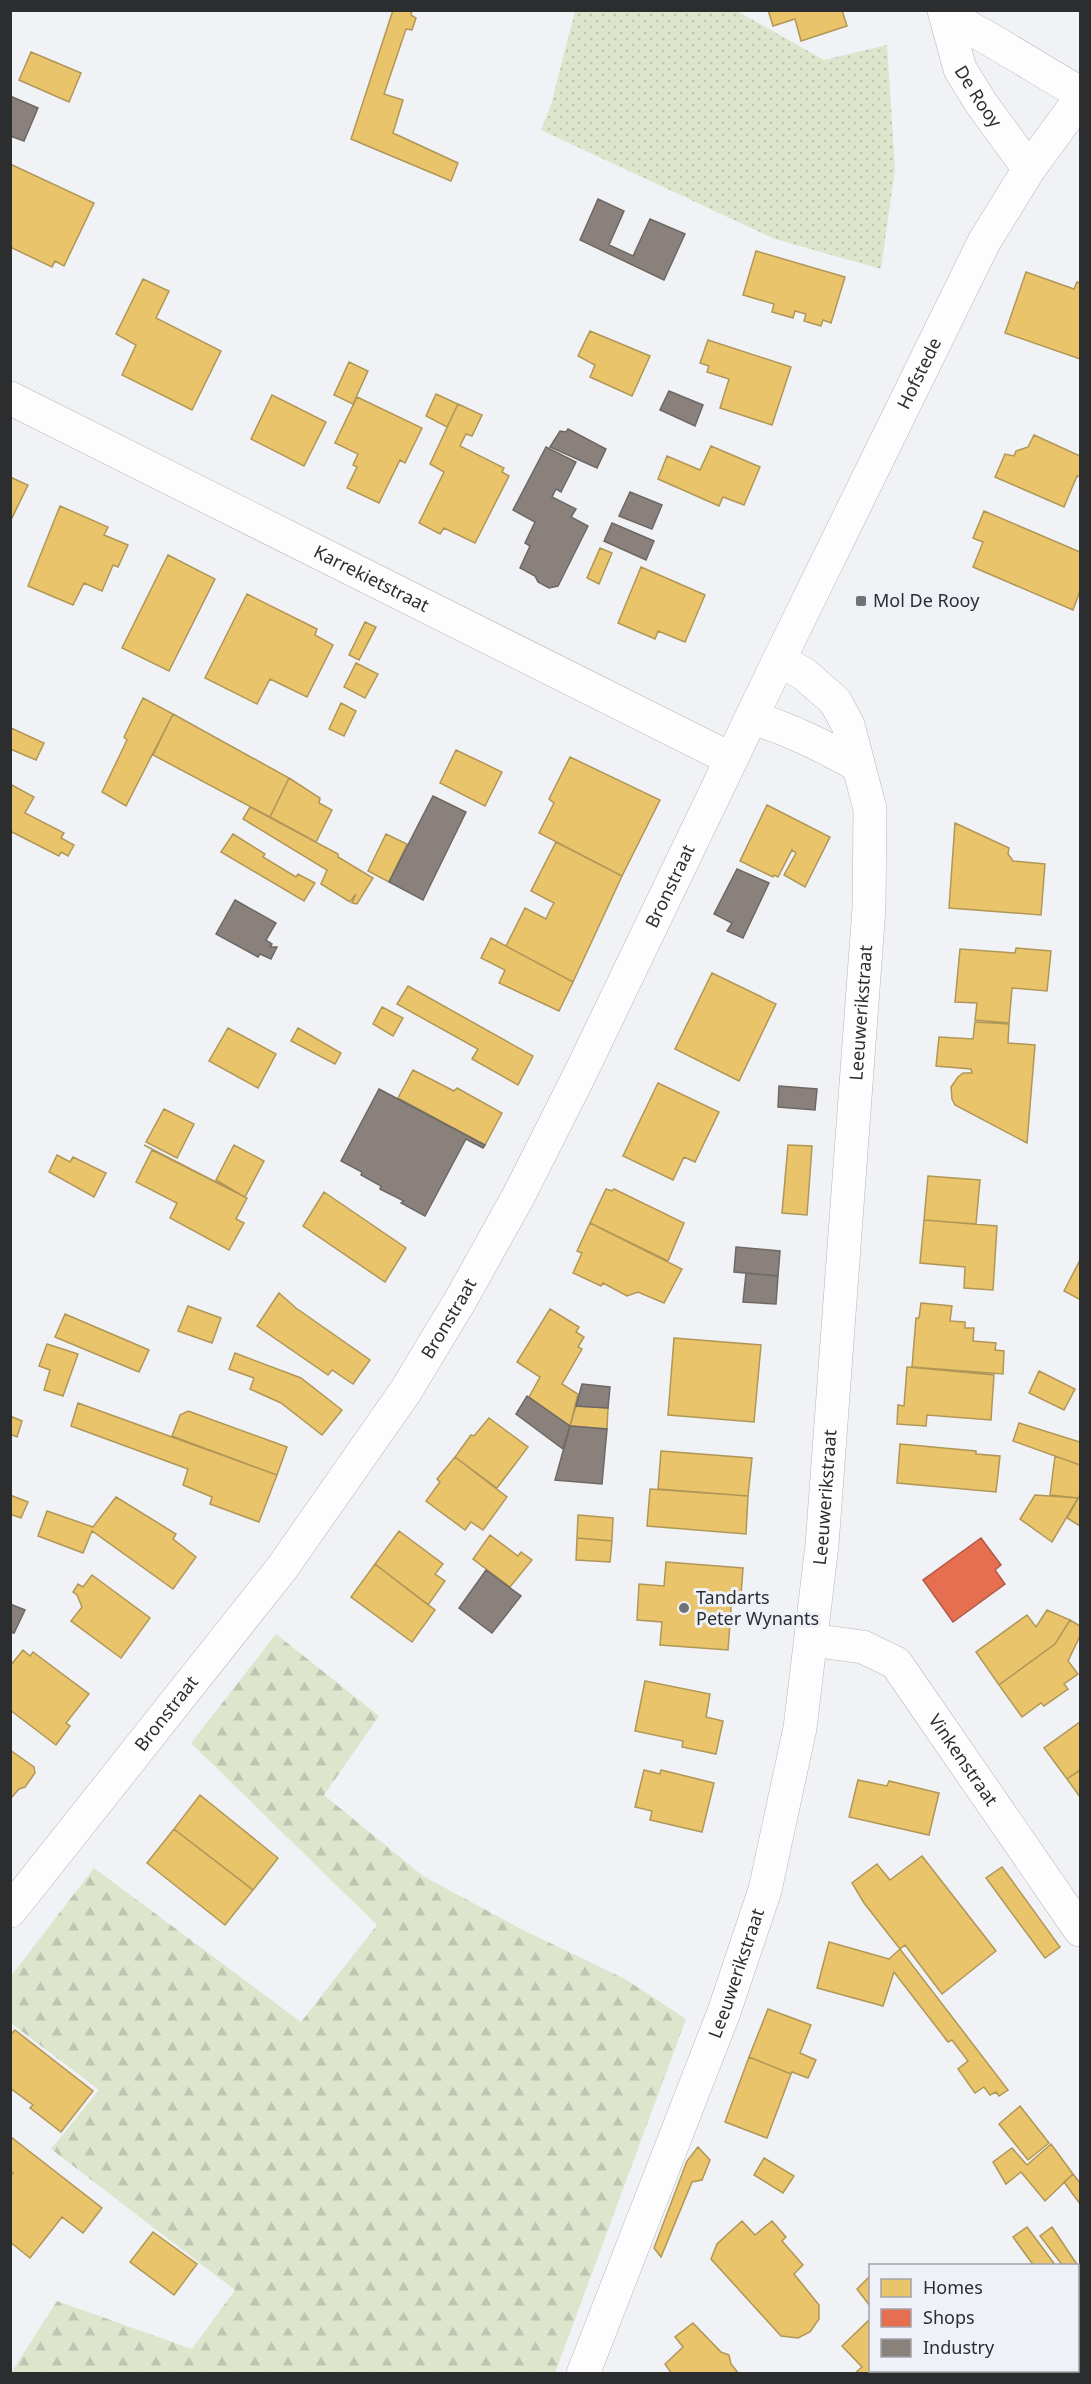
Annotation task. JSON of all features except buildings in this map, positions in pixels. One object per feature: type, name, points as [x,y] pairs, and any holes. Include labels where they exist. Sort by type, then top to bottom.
[{"type":"street","name":"De Rooy","points":[[945,13],[993,39],[1080,93]]},
{"type":"street","name":"De Rooy","points":[[945,13],[960,69],[981,103],[1029,169]]},
{"type":"street","name":"Hofstede","points":[[779,660],[984,242],[1029,169],[1080,99]]},
{"type":"street","name":"Karrekietstraat","points":[[10,398],[731,759]]},
{"type":"street","name":"Bronstraat","points":[[10,1911],[282,1568],[405,1392],[460,1301],[519,1194],[581,1072],[779,660]]},
{"type":"street","name":"Leeuwerikstraat","points":[[583,2373],[724,2012],[765,1890],[800,1728],[822,1545],[869,908],[870,808],[848,725],[835,701],[804,674],[779,660]]},
{"type":"street","points":[[752,718],[783,727],[815,741],[857,765]]},
{"type":"street","name":"Vinkenstraat","points":[[811,1640],[863,1647],[896,1663],[1080,1930]]},
{"type":"green space","points":[[575,11],[737,11],[824,60],[887,45],[895,169],[881,269],[775,239],[541,130],[551,105]]},
{"type":"green space","points":[[276,1634],[379,1716],[324,1795],[423,1876],[523,1930],[625,1979],[686,2019],[555,2373],[11,2373],[57,2301],[192,2349],[235,2290],[51,2149],[99,2090],[11,2023],[11,1976],[94,1868],[301,2022],[377,1925],[191,1743]]},
{"type":"place","name":"Mol De Rooy","points":[[861,601]]},
{"type":"place","name":"Tandarts Peter Wynants","points":[[684,1608]]}]
